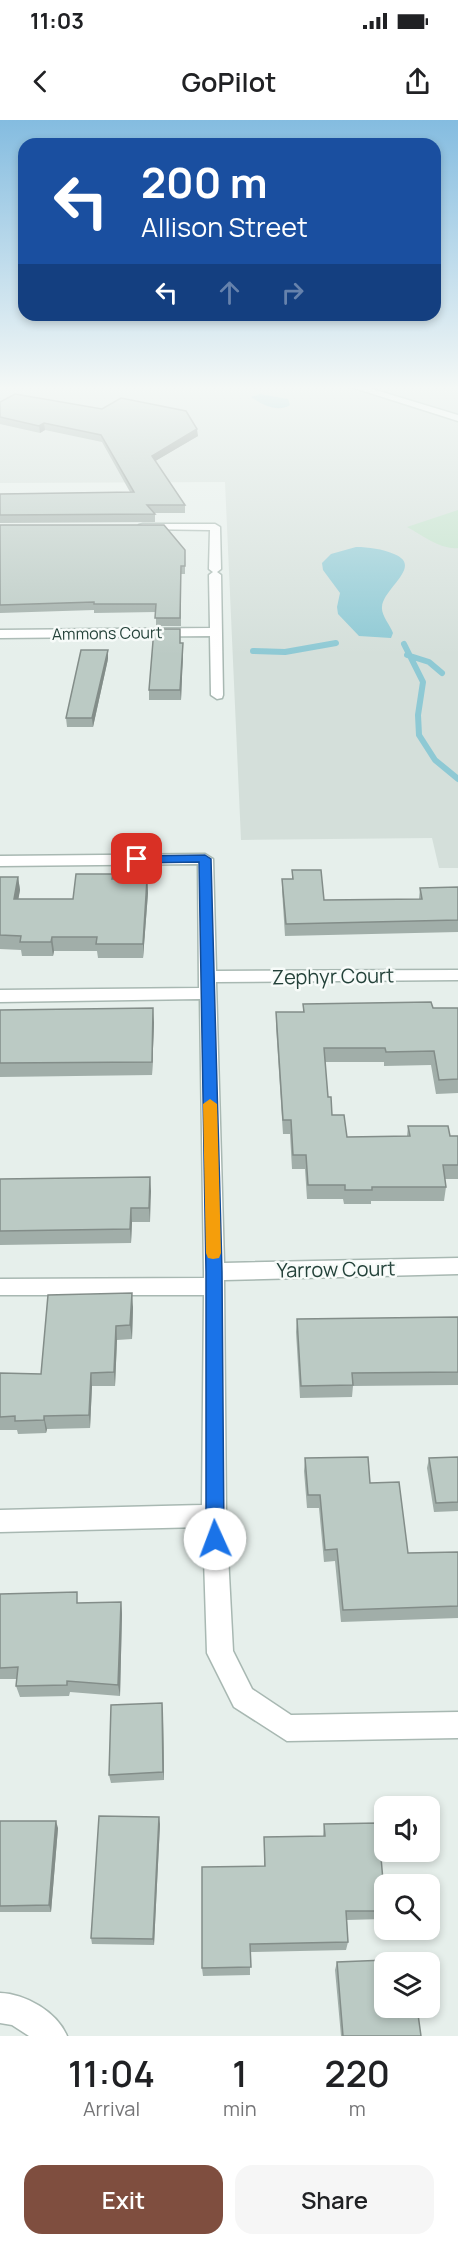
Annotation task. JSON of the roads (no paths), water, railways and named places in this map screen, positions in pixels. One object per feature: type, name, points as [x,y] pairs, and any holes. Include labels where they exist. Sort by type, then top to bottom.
[{"type":"street","points":[[131,527],[214,527],[217,695]]},
{"type":"street","name":"Ammons Court","points":[[0,634],[215,632]]},
{"type":"street","points":[[0,861],[205,859],[214,1279],[214,1516],[220,1653],[243,1698],[287,1728],[458,1725]]},
{"type":"street","name":"Zephyr Court","points":[[0,996],[458,975]]},
{"type":"street","name":"Yarrow Court","points":[[0,1287],[214,1279],[458,1266]]},
{"type":"street","points":[[0,1521],[214,1516]]},
{"type":"street","points":[[0,2008],[6,2008],[28,2017],[52,2036]]},
{"type":"water","points":[[356,547],[389,552],[402,559],[405,565],[404,571],[384,600],[382,607],[384,617],[393,633],[391,638],[359,636],[338,614],[340,593],[323,570],[322,563],[331,554]]},
{"type":"waterway","points":[[253,651],[285,652],[336,643]]},
{"type":"waterway","points":[[404,644],[410,656]]},
{"type":"waterway","points":[[410,656],[429,662],[442,673]]},
{"type":"waterway","points":[[410,656],[423,682],[418,715],[419,735],[435,760],[458,779]]}]
